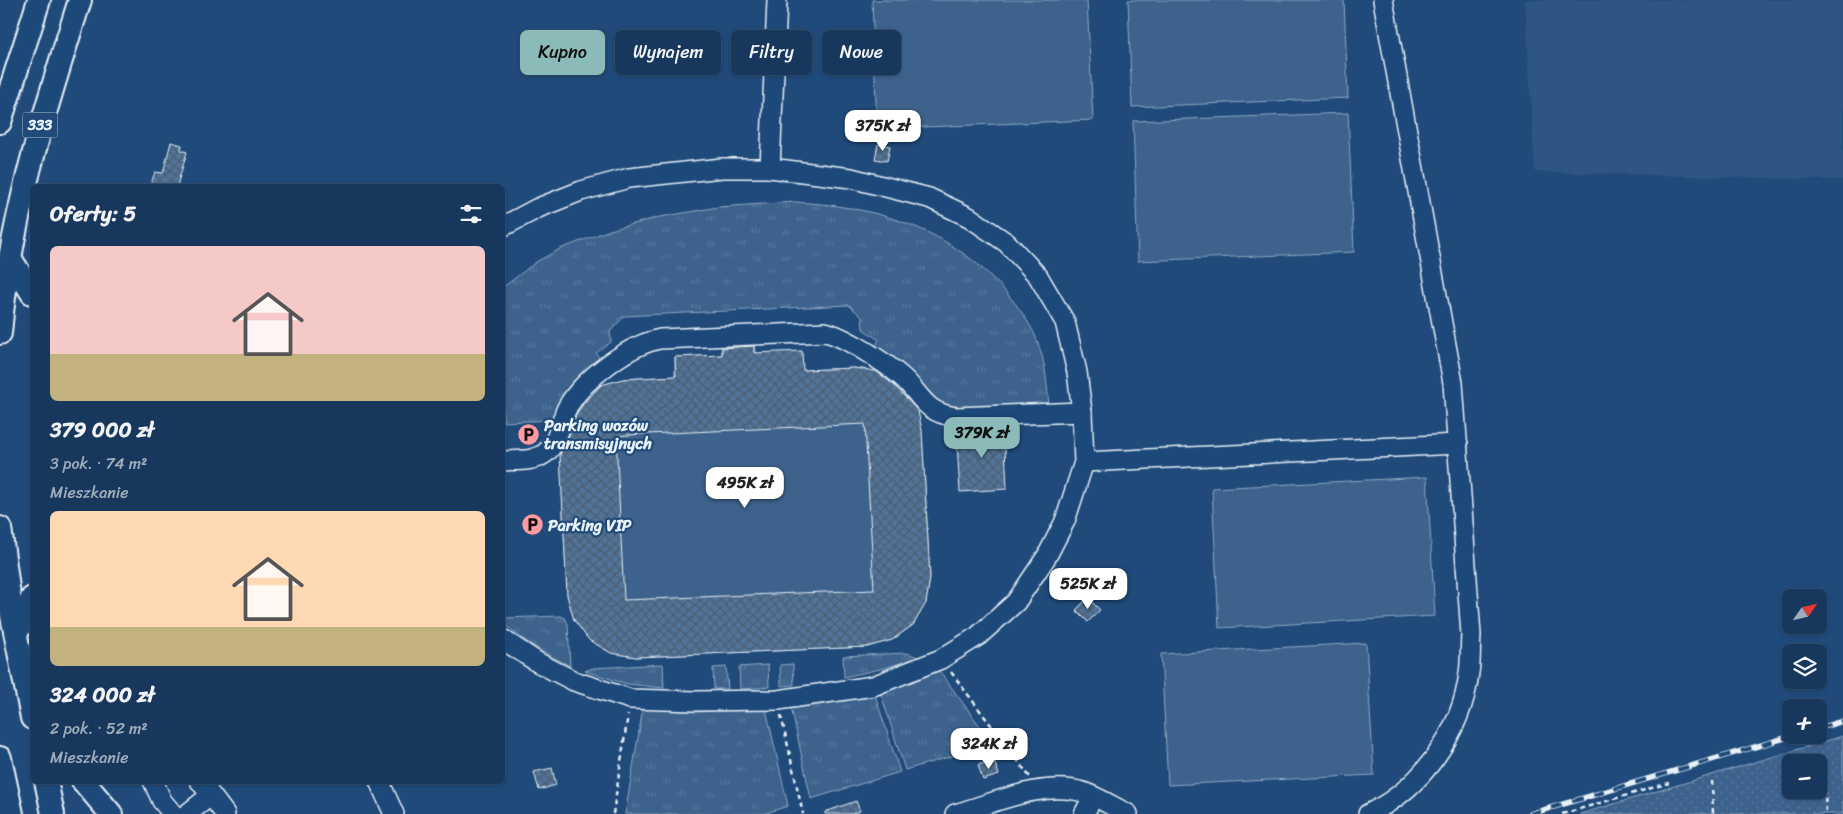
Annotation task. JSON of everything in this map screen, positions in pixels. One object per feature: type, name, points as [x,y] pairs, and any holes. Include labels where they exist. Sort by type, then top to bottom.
[{"type":"main road","name":"333","points":[[0,122],[38,0]]},
{"type":"main road","name":"333","points":[[0,333],[10,258],[19,209],[35,142],[80,0]]},
{"type":"main road","points":[[66,43],[88,0]]},
{"type":"main road","points":[[10,258],[30,290]]},
{"type":"main road","points":[[0,528],[5,573],[16,635],[28,682],[30,700]]},
{"type":"main road","points":[[16,635],[30,603]]},
{"type":"main road","points":[[0,758],[12,814]]},
{"type":"main road","points":[[47,784],[53,814]]},
{"type":"main road","points":[[86,784],[111,814]]},
{"type":"lane","points":[[770,168],[777,0]]},
{"type":"lane","points":[[1368,814],[1377,810],[1403,791],[1428,766],[1448,738],[1461,706],[1469,674],[1471,635],[1453,383],[1383,0]]},
{"type":"lane","points":[[505,225],[538,208],[582,191],[629,178],[722,168],[770,168],[851,178],[930,198],[969,217],[1007,243],[1038,276],[1065,322],[1078,372],[1084,462],[1065,521],[1047,556],[1016,602],[978,636],[940,659],[873,686],[778,700],[696,701],[630,699],[574,681],[538,662],[505,641]]},
{"type":"lane","points":[[505,461],[531,460],[544,454],[553,444],[567,407],[582,388],[603,369],[632,349],[648,341],[660,339],[825,332],[843,338],[896,372],[930,408],[941,415],[956,417],[1082,412]]},
{"type":"lane","points":[[1084,462],[1458,444]]},
{"type":"lane","points":[[154,784],[162,801],[173,814]]},
{"type":"lane","points":[[379,784],[394,814]]},
{"type":"lane","points":[[955,814],[1039,789],[1062,788],[1085,793],[1086,810],[1128,814]]},
{"type":"lane","points":[[187,814],[205,789],[226,814]]},
{"type":"path","points":[[940,659],[1039,789]]},
{"type":"path","points":[[613,814],[630,699]]},
{"type":"path","points":[[778,700],[803,814]]},
{"type":"path","points":[[1712,781],[1713,814]]},
{"type":"path","points":[[1562,814],[1669,783]]},
{"type":"path","points":[[1825,799],[1826,814]]},
{"type":"shaded area","points":[[1525,0],[1843,0],[1843,180],[1535,172]]},
{"type":"green space","points":[[872,0],[1087,0],[1093,120],[877,129],[875,75],[901,75],[901,30],[873,30]]},
{"type":"green space","points":[[1128,0],[1344,0],[1348,98],[1132,107]]},
{"type":"green space","points":[[1348,113],[1354,252],[1138,261],[1133,121]]},
{"type":"green space","points":[[794,202],[824,204],[882,215],[909,224],[935,236],[960,251],[983,269],[1005,291],[1026,318],[1034,333],[1044,363],[1049,405],[957,409],[940,405],[874,348],[879,340],[863,329],[862,317],[849,305],[624,316],[610,332],[611,342],[596,353],[603,363],[554,420],[505,422],[505,286],[536,262],[560,249],[610,230],[660,217],[718,207]]},
{"type":"green space","points":[[754,342],[755,353],[803,370],[854,368],[880,372],[901,385],[916,406],[922,431],[930,578],[926,603],[913,625],[892,640],[867,647],[636,657],[611,653],[589,640],[574,620],[567,595],[560,448],[578,401],[598,386],[623,379],[675,376],[675,357],[722,355],[721,344]]},
{"type":"green space","points":[[1427,477],[1435,616],[1219,628],[1212,488]]},
{"type":"green space","points":[[561,616],[565,618],[568,624],[570,666],[519,636],[505,625],[505,618]]},
{"type":"green space","points":[[1366,643],[1374,775],[1168,785],[1161,654]]},
{"type":"green space","points":[[907,653],[918,657],[885,668],[844,677],[843,656]]},
{"type":"green space","points":[[663,664],[664,688],[627,684],[585,671],[593,668]]},
{"type":"green space","points":[[793,664],[794,685],[781,686],[780,665]]},
{"type":"green space","points":[[768,665],[769,687],[740,689],[739,667]]},
{"type":"green space","points":[[726,667],[728,689],[714,689],[713,668]]},
{"type":"green space","points":[[938,669],[993,744],[905,770],[880,691],[912,681]]},
{"type":"green space","points":[[874,692],[900,772],[811,799],[791,707],[825,703]]},
{"type":"green space","points":[[643,708],[696,712],[766,709],[788,806],[763,814],[625,814]]},
{"type":"green space","points":[[1843,736],[1843,814],[1580,814],[1782,754],[1782,799],[1827,799],[1827,754],[1782,754],[1816,744],[1827,744],[1827,741]]},
{"type":"building","points":[[171,142],[182,145],[181,150],[187,152],[178,184],[151,184],[155,172],[163,173]]},
{"type":"building","points":[[878,144],[890,146],[887,161],[875,159]]},
{"type":"building","points":[[754,346],[754,353],[802,351],[803,370],[854,368],[876,371],[894,385],[918,411],[922,431],[930,578],[926,603],[913,625],[892,640],[867,647],[636,657],[611,653],[589,640],[574,620],[567,595],[560,454],[567,442],[575,417],[584,403],[601,385],[623,379],[676,376],[675,357],[722,355],[722,348]],"holes":[[[865,424],[874,590],[624,600],[616,437]]]},
{"type":"building","points":[[1004,426],[1007,489],[960,492],[956,428]]},
{"type":"building","points":[[1088,598],[1100,610],[1088,622],[1076,610]]},
{"type":"building","points":[[994,760],[999,775],[983,780],[978,765]]},
{"type":"building","points":[[552,768],[556,785],[539,790],[534,772]]},
{"type":"building","points":[[856,801],[860,811],[852,814],[825,814],[825,812]]},
{"type":"railway","points":[[1827,726],[1843,721]]},
{"type":"railway","points":[[1530,814],[1782,739]]},
{"type":"place","name":"Parking wozów transmisyjnych","points":[[528,434]]},
{"type":"place","name":"Parking VIP","points":[[532,525]]}]
